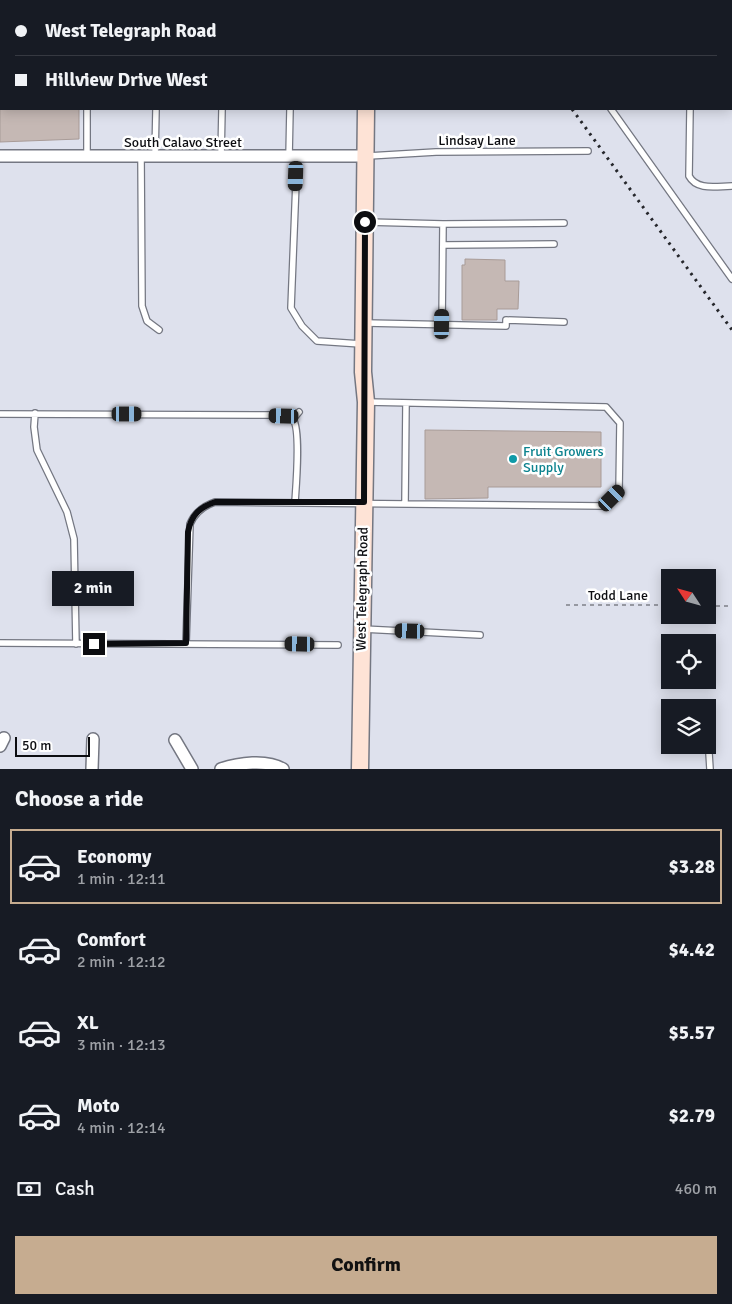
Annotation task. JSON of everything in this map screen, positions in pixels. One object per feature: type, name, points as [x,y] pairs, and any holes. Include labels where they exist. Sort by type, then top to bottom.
[{"type":"main road","name":"West Telegraph Road","points":[[360,769],[366,402],[363,344],[366,110]]},
{"type":"street","name":"South Calavo Street","points":[[0,156],[365,156]]},
{"type":"street","points":[[92,769],[93,739]]},
{"type":"street","points":[[175,740],[192,769]]},
{"type":"street","points":[[221,769],[267,763],[283,769]]},
{"type":"lane","points":[[87,110],[87,156]]},
{"type":"lane","points":[[155,156],[156,110]]},
{"type":"lane","points":[[221,157],[222,110]]},
{"type":"lane","points":[[290,110],[293,157],[291,308],[302,326],[317,341],[363,344]]},
{"type":"lane","points":[[612,110],[732,279]]},
{"type":"lane","points":[[690,110],[689,176],[692,182],[699,186],[732,186]]},
{"type":"lane","name":"Lindsay Lane","points":[[365,156],[436,152],[588,151]]},
{"type":"lane","points":[[141,156],[142,306],[147,320],[160,330]]},
{"type":"lane","points":[[365,222],[443,224],[564,223]]},
{"type":"lane","points":[[442,324],[443,224]]},
{"type":"lane","points":[[443,245],[554,244]]},
{"type":"lane","points":[[364,322],[506,326],[506,320],[564,322]]},
{"type":"lane","points":[[186,643],[188,532],[196,512],[206,505],[215,502],[364,502],[604,506],[619,491],[620,423],[606,407],[366,402]]},
{"type":"lane","points":[[405,503],[406,402]]},
{"type":"lane","points":[[293,419],[299,412]]},
{"type":"lane","points":[[35,413],[34,427],[37,450],[66,512],[74,539],[76,644]]},
{"type":"lane","points":[[0,414],[284,416],[293,419],[296,423],[295,502]]},
{"type":"lane","points":[[361,628],[480,635]]},
{"type":"lane","points":[[0,643],[338,645]]},
{"type":"lane","points":[[709,754],[710,769]]},
{"type":"path","name":"Todd Lane","points":[[566,605],[661,605]]},
{"type":"path","points":[[716,606],[732,606]]},
{"type":"building","points":[[0,110],[79,110],[79,139],[0,142]]},
{"type":"building","points":[[465,259],[505,260],[505,281],[519,281],[518,309],[497,309],[497,320],[462,320],[462,265],[465,265]]},
{"type":"building","name":"Fruit Growers Supply","points":[[425,430],[601,432],[601,487],[488,487],[488,498],[425,499]]},
{"type":"railway","points":[[573,110],[732,330]]},
{"type":"place","name":"Fruit Growers Supply","points":[[513,459]]},
{"type":"route","points":[[94,644],[186,643],[188,532],[196,512],[206,505],[215,502],[364,502],[366,402],[363,372],[365,222]]}]
